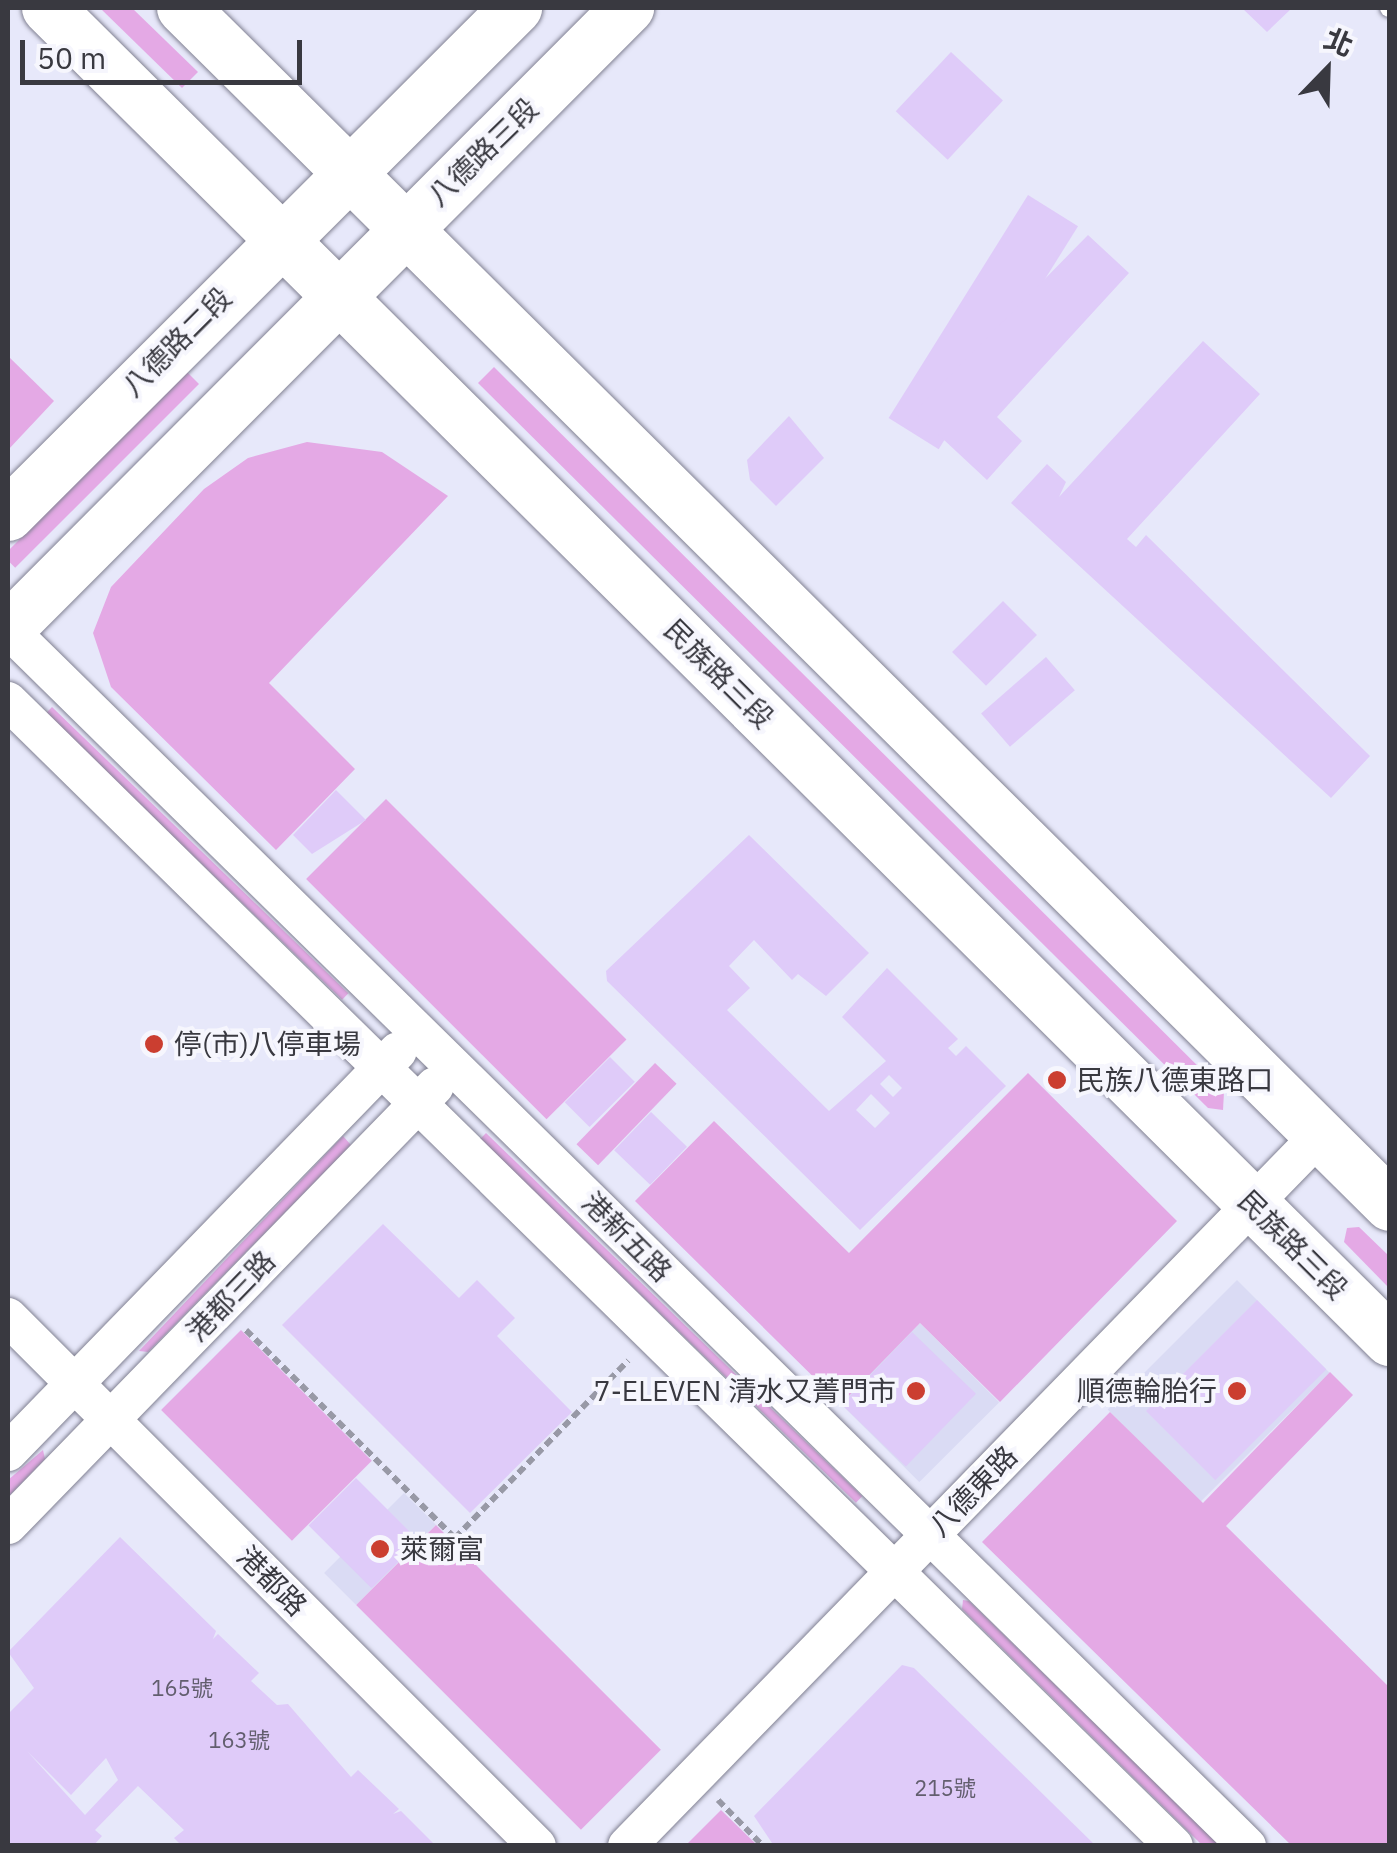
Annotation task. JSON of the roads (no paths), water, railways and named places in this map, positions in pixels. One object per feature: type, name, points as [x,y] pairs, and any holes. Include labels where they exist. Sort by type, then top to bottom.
[{"type":"street","name":"民族路三段","points":[[48,8],[1390,1340]]},
{"type":"street","points":[[184,8],[1390,1205]]},
{"type":"street","points":[[349,172],[516,8]]},
{"type":"street","name":"八德路三段","points":[[337,294],[628,8]]},
{"type":"street","name":"八德路二段","points":[[8,516],[349,172]]},
{"type":"street","points":[[8,629],[337,294]]},
{"type":"street","name":"港新五路","points":[[8,629],[1247,1846]]},
{"type":"street","name":"港新五路","points":[[8,700],[1174,1846]]},
{"type":"street","name":"港都三路","points":[[8,1452],[417,1032]]},
{"type":"street","name":"港都三路","points":[[8,1525],[453,1067]]},
{"type":"street","name":"八德東路","points":[[627,1846],[1319,1136]]},
{"type":"street","name":"港都路","points":[[8,1317],[537,1846]]},
{"type":"place","name":"停(市)八停車場","points":[[154,1044]]},
{"type":"place","name":"民族八德東路口","points":[[1057,1080]]},
{"type":"place","name":"7-ELEVEN 清水又菁門市","points":[[916,1391]]},
{"type":"place","name":"順德輪胎行","points":[[1237,1391]]},
{"type":"place","name":"萊爾富","points":[[380,1549]]}]
